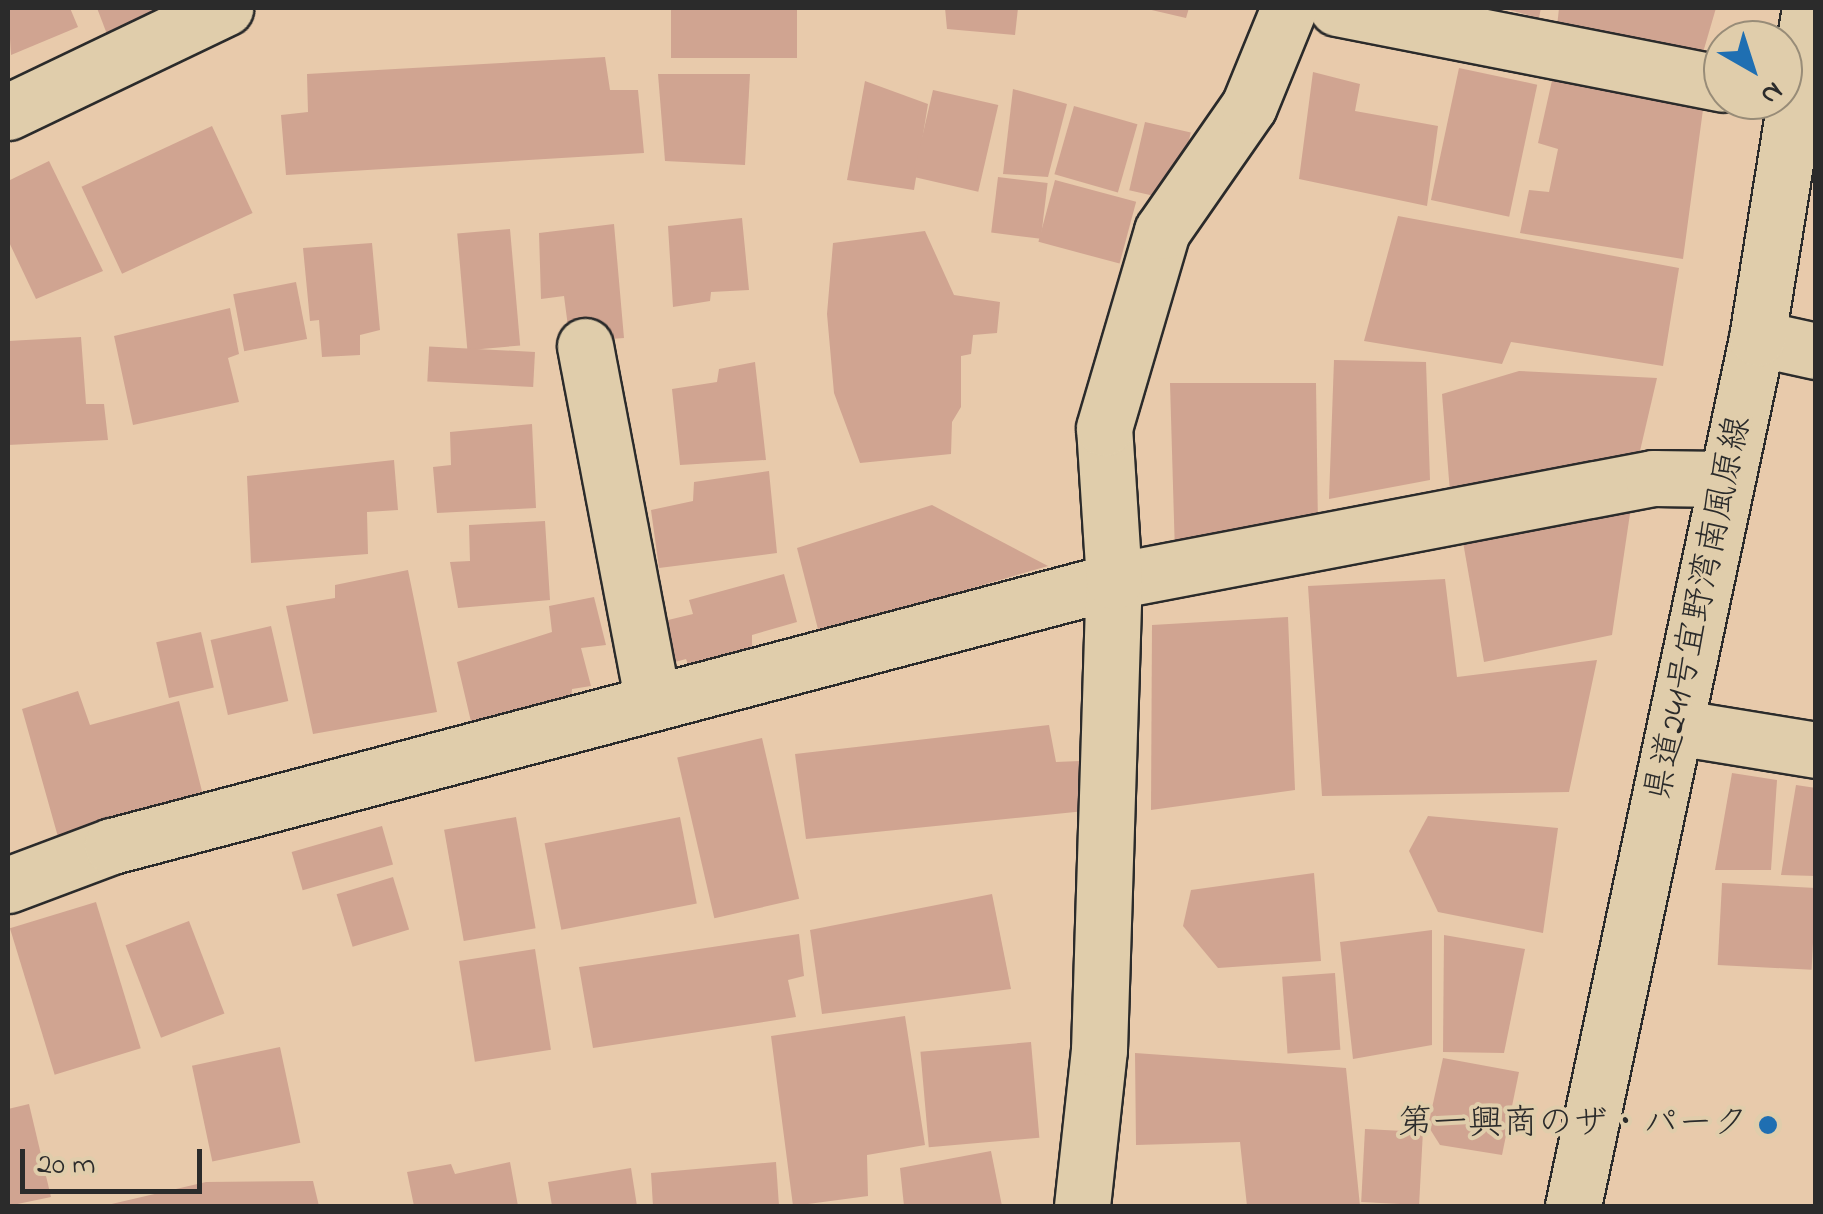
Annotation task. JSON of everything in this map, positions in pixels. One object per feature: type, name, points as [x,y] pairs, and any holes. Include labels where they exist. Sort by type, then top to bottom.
[{"type":"street","points":[[8,112],[225,8]]},
{"type":"street","points":[[1082,1206],[1099,1050],[1114,582],[1104,428],[1134,314],[1162,232],[1249,106],[1289,8]]},
{"type":"street","points":[[1337,8],[1703,80]]},
{"type":"street","name":"県道241号宜野湾南風原線","points":[[1803,38],[1810,8]]},
{"type":"street","name":"県道241号宜野湾南風原線","points":[[1574,1206],[1757,338],[1786,120]]},
{"type":"street","points":[[1757,338],[1816,351]]},
{"type":"street","points":[[584,346],[653,702]]},
{"type":"street","points":[[8,885],[112,846],[1114,582],[1652,478],[1726,480]]},
{"type":"street","points":[[1676,727],[1816,750]]},
{"type":"building","points":[[8,8],[70,8],[78,27],[11,55]]},
{"type":"building","points":[[97,8],[191,8],[110,42]]},
{"type":"building","points":[[671,8],[797,8],[797,58],[671,58]]},
{"type":"building","points":[[945,8],[1018,8],[1015,35],[947,29]]},
{"type":"building","points":[[1143,8],[1189,8],[1186,18]]},
{"type":"building","points":[[1502,8],[1541,8],[1539,18]]},
{"type":"building","points":[[1559,8],[1716,8],[1712,20],[1703,20],[1702,56],[1557,27]]},
{"type":"building","points":[[605,57],[610,90],[638,90],[644,153],[286,175],[281,115],[308,112],[307,74]]},
{"type":"building","points":[[1459,68],[1537,85],[1509,217],[1431,200]]},
{"type":"building","points":[[1313,72],[1360,84],[1355,111],[1438,126],[1427,206],[1299,179]]},
{"type":"building","points":[[658,74],[750,74],[745,165],[665,161]]},
{"type":"building","points":[[1553,76],[1703,102],[1683,259],[1520,233],[1529,190],[1549,192],[1558,149],[1538,143]]},
{"type":"building","points":[[865,81],[928,104],[914,190],[847,180]]},
{"type":"building","points":[[1013,89],[1067,104],[1048,177],[1003,174]]},
{"type":"building","points":[[933,90],[998,105],[978,192],[913,177]]},
{"type":"building","points":[[1074,106],[1137,124],[1118,192],[1054,174]]},
{"type":"building","points":[[1145,122],[1191,133],[1175,201],[1129,190]]},
{"type":"building","points":[[212,126],[253,213],[122,274],[81,187]]},
{"type":"building","points":[[49,161],[103,271],[36,299],[8,240],[8,181]]},
{"type":"building","points":[[998,177],[1048,183],[1041,239],[991,233]]},
{"type":"building","points":[[1055,180],[1136,202],[1120,264],[1038,242]]},
{"type":"building","points":[[1398,216],[1679,268],[1663,366],[1511,342],[1502,364],[1364,341]]},
{"type":"building","points":[[742,218],[749,290],[711,292],[710,301],[673,307],[668,226]]},
{"type":"building","points":[[614,224],[624,338],[570,342],[564,296],[541,299],[539,233]]},
{"type":"building","points":[[510,229],[520,346],[467,350],[457,234]]},
{"type":"building","points":[[925,231],[954,295],[1000,302],[997,333],[973,335],[971,354],[961,356],[961,407],[952,422],[951,454],[860,463],[834,393],[827,314],[833,243]]},
{"type":"building","points":[[372,243],[380,330],[360,335],[360,355],[322,357],[319,320],[310,321],[303,248]]},
{"type":"building","points":[[296,282],[307,339],[244,351],[233,294]]},
{"type":"building","points":[[230,308],[239,354],[228,358],[239,402],[133,425],[114,336]]},
{"type":"building","points":[[81,337],[86,404],[104,404],[108,440],[8,445],[8,341]]},
{"type":"building","points":[[429,346],[535,352],[533,387],[427,381]]},
{"type":"building","points":[[1334,360],[1426,362],[1430,480],[1329,499]]},
{"type":"building","points":[[755,362],[766,460],[680,465],[672,389],[717,382],[719,369]]},
{"type":"building","points":[[1519,371],[1657,378],[1640,451],[1450,492],[1442,394]]},
{"type":"building","points":[[1170,383],[1316,383],[1318,527],[1175,554]]},
{"type":"building","points":[[532,424],[536,508],[437,513],[433,467],[451,465],[450,432]]},
{"type":"building","points":[[394,460],[398,510],[367,512],[368,554],[251,563],[247,476]]},
{"type":"building","points":[[769,471],[777,553],[659,568],[651,510],[693,501],[694,482]]},
{"type":"building","points":[[932,505],[1048,566],[819,633],[797,548]]},
{"type":"building","points":[[1631,507],[1612,635],[1484,662],[1463,542]]},
{"type":"building","points":[[545,521],[550,600],[458,608],[450,562],[470,561],[469,525]]},
{"type":"building","points":[[408,570],[437,712],[313,734],[286,606],[335,598],[335,585]]},
{"type":"building","points":[[784,574],[797,622],[752,635],[752,650],[689,667],[686,659],[675,662],[664,621],[693,614],[689,600]]},
{"type":"building","points":[[1445,579],[1457,677],[1597,660],[1569,792],[1322,796],[1308,586]]},
{"type":"building","points":[[594,597],[606,645],[581,648],[591,686],[572,689],[571,703],[473,730],[457,662],[552,632],[549,606]]},
{"type":"building","points":[[1288,617],[1295,790],[1151,810],[1152,625]]},
{"type":"building","points":[[271,626],[288,701],[228,715],[211,640]]},
{"type":"building","points":[[201,632],[214,688],[169,698],[156,642]]},
{"type":"building","points":[[78,691],[90,725],[179,701],[205,803],[60,844],[22,709]]},
{"type":"building","points":[[1049,725],[1056,762],[1080,761],[1085,811],[806,839],[795,754]]},
{"type":"building","points":[[762,738],[799,899],[714,918],[677,758]]},
{"type":"building","points":[[1732,773],[1777,780],[1771,870],[1715,870]]},
{"type":"building","points":[[1796,785],[1816,788],[1816,876],[1781,875]]},
{"type":"building","points":[[1428,816],[1558,828],[1543,933],[1438,912],[1409,851]]},
{"type":"building","points":[[516,817],[536,928],[464,941],[444,830]]},
{"type":"building","points":[[680,817],[697,903],[561,930],[545,843]]},
{"type":"building","points":[[382,826],[393,864],[303,890],[292,852]]},
{"type":"building","points":[[1314,873],[1321,961],[1218,968],[1183,926],[1191,890]]},
{"type":"building","points":[[393,877],[409,930],[353,947],[337,894]]},
{"type":"building","points":[[1722,883],[1816,888],[1812,970],[1718,965]]},
{"type":"building","points":[[992,894],[1011,989],[822,1014],[810,930]]},
{"type":"building","points":[[96,902],[141,1048],[55,1075],[10,928]]},
{"type":"building","points":[[189,921],[224,1013],[161,1038],[126,945]]},
{"type":"building","points":[[1432,930],[1432,1045],[1353,1059],[1340,942]]},
{"type":"building","points":[[799,934],[804,976],[788,980],[796,1017],[593,1048],[579,967]]},
{"type":"building","points":[[1444,935],[1525,949],[1504,1053],[1443,1052]]},
{"type":"building","points":[[535,949],[551,1050],[475,1062],[459,961]]},
{"type":"building","points":[[1335,973],[1340,1050],[1288,1054],[1282,977]]},
{"type":"building","points":[[905,1016],[925,1145],[867,1155],[868,1196],[793,1206],[771,1036]]},
{"type":"building","points":[[1031,1042],[1039,1138],[929,1147],[920,1052]]},
{"type":"building","points":[[280,1047],[300,1143],[212,1162],[192,1066]]},
{"type":"building","points":[[1135,1053],[1346,1068],[1360,1206],[1247,1206],[1240,1142],[1136,1145]]},
{"type":"building","points":[[1443,1058],[1519,1072],[1502,1155],[1440,1145],[1428,1126]]},
{"type":"building","points":[[29,1104],[51,1197],[8,1206],[8,1109]]},
{"type":"building","points":[[1365,1129],[1423,1132],[1419,1205],[1361,1202]]},
{"type":"building","points":[[991,1151],[1002,1206],[904,1206],[900,1168]]},
{"type":"building","points":[[510,1162],[518,1206],[414,1206],[407,1172],[451,1164],[455,1174]]},
{"type":"building","points":[[776,1162],[779,1206],[653,1206],[651,1173]]},
{"type":"building","points":[[631,1168],[637,1206],[552,1206],[548,1182]]},
{"type":"building","points":[[313,1181],[319,1206],[103,1206],[206,1182]]},
{"type":"place","name":"第一興商のザ・パーク","points":[[1768,1125]]}]
